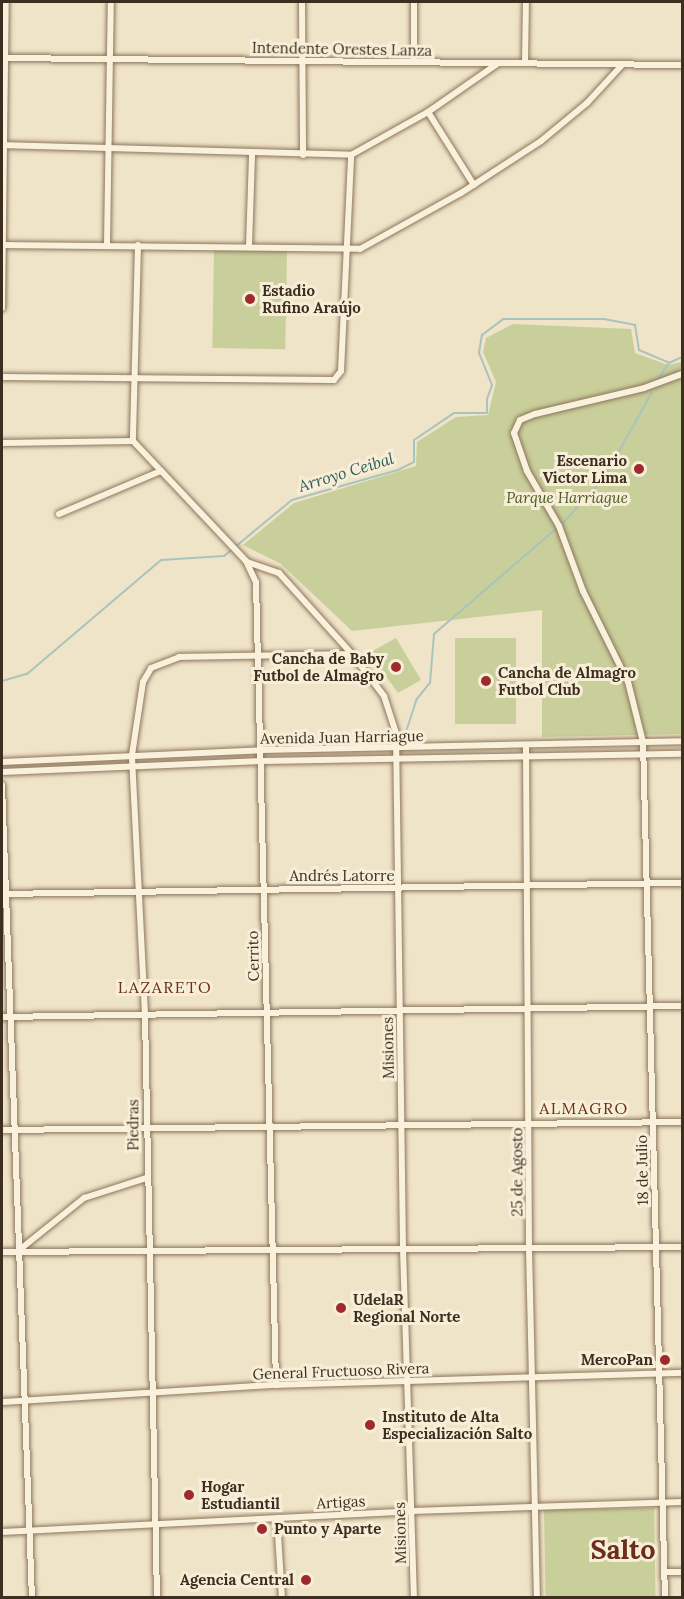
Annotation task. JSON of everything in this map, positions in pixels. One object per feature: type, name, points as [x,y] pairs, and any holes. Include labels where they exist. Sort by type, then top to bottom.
[{"type":"street","points":[[2,308],[6,2]]},
{"type":"street","points":[[107,244],[111,2]]},
{"type":"street","points":[[302,2],[303,155]]},
{"type":"street","points":[[414,2],[414,61]]},
{"type":"street","points":[[525,63],[526,2]]},
{"type":"street","name":"Intendente Orestes Lanza","points":[[4,58],[682,65]]},
{"type":"street","points":[[3,145],[252,155],[351,155],[428,112],[497,64]]},
{"type":"street","points":[[2,245],[366,247],[474,185],[567,121],[623,64]]},
{"type":"street","points":[[428,112],[474,185]]},
{"type":"street","points":[[249,246],[252,155]]},
{"type":"street","points":[[2,377],[137,377],[326,382],[334,380],[341,371],[351,155]]},
{"type":"street","points":[[59,514],[161,471],[134,441],[138,245]]},
{"type":"street","name":"18 de Julio","points":[[665,1598],[643,742],[628,682],[583,591],[559,526],[527,471],[514,433],[520,420],[576,402],[652,386],[682,374]]},
{"type":"street","points":[[2,443],[134,441]]},
{"type":"street","name":"Cerrito","points":[[161,471],[246,561],[256,582],[262,750],[267,1129],[276,1385]]},
{"type":"street","name":"Misiones","points":[[246,561],[279,573],[352,654],[384,696],[393,717],[397,748],[403,1249],[409,1381],[414,1598]]},
{"type":"street","points":[[260,655],[352,654]]},
{"type":"street","name":"Piedras","points":[[158,1598],[150,1254],[146,1178],[145,1014],[135,767],[132,755],[143,682],[151,668],[161,661],[179,657],[260,655]]},
{"type":"street","name":"Avenida Juan Harriague","points":[[2,762],[262,750],[682,741]]},
{"type":"street","name":"25 de Agosto","points":[[526,746],[529,1249],[537,1598]]},
{"type":"street","name":"Avenida Juan Harriague","points":[[2,772],[262,761],[682,754]]},
{"type":"street","points":[[2,785],[3,894],[11,1016],[17,1252],[32,1598]]},
{"type":"street","name":"Andrés Latorre","points":[[3,894],[682,883]]},
{"type":"street","points":[[2,1017],[528,1006],[682,1006]]},
{"type":"street","points":[[2,1130],[267,1129],[682,1122]]},
{"type":"street","points":[[17,1252],[84,1198],[146,1178]]},
{"type":"street","points":[[2,1252],[150,1254],[682,1247]]},
{"type":"street","name":"General Fructuoso Rivera","points":[[2,1402],[276,1385],[682,1373]]},
{"type":"street","name":"Artigas","points":[[2,1532],[536,1505],[682,1502]]},
{"type":"street","points":[[277,1518],[282,1598]]},
{"type":"street","points":[[664,1572],[682,1572]]},
{"type":"green space","name":"Estadio Rufino Araújo","points":[[214,249],[287,250],[285,349],[212,348]]},
{"type":"green space","name":"Parque Harriague","points":[[513,324],[631,329],[635,353],[668,365],[682,362],[682,734],[542,737],[542,610],[352,631],[281,564],[243,545],[294,503],[416,466],[417,442],[456,417],[488,415],[496,382],[483,352],[486,338]]},
{"type":"green space","name":"Cancha de Baby Futbol de Almagro","points":[[396,638],[421,680],[398,693],[369,653]]},
{"type":"green space","name":"Cancha de Almagro Futbol Club","points":[[455,638],[516,638],[516,724],[455,724]]},
{"type":"green space","points":[[654,1508],[656,1597],[546,1598],[544,1510]]},
{"type":"waterway","points":[[682,166],[682,199]]},
{"type":"waterway","name":"Arroyo Ceibal","points":[[2,681],[27,674],[161,560],[224,556],[292,500],[398,470],[414,462],[414,440],[454,413],[487,413],[487,399],[492,385],[479,353],[482,335],[503,319],[604,319],[635,325],[639,350],[669,363],[682,357]]},
{"type":"waterway","points":[[658,379],[668,364]]},
{"type":"waterway","points":[[562,524],[604,478],[652,392]]},
{"type":"waterway","points":[[404,738],[416,700],[430,683],[434,634],[557,528]]},
{"type":"place","name":"Estadio Rufino Araújo","points":[[250,299]]},
{"type":"place","name":"Escenario Victor Lima","points":[[639,469]]},
{"type":"place","name":"Cancha de Baby Futbol de Almagro","points":[[396,667]]},
{"type":"place","name":"Cancha de Almagro Futbol Club","points":[[486,681]]},
{"type":"place","name":"UdelaR Regional Norte","points":[[341,1308]]},
{"type":"place","name":"MercoPan","points":[[665,1360]]},
{"type":"place","name":"Instituto de Alta Especialización Salto","points":[[370,1425]]},
{"type":"place","name":"Hogar Estudiantil","points":[[189,1495]]},
{"type":"place","name":"Punto y Aparte","points":[[262,1529]]},
{"type":"place","name":"Agencia Central","points":[[306,1580]]},
{"type":"district","name":"LAZARETO","points":[[165,987]]},
{"type":"district","name":"ALMAGRO","points":[[584,1108]]},
{"type":"district","name":"Salto","points":[[623,1550]]}]
